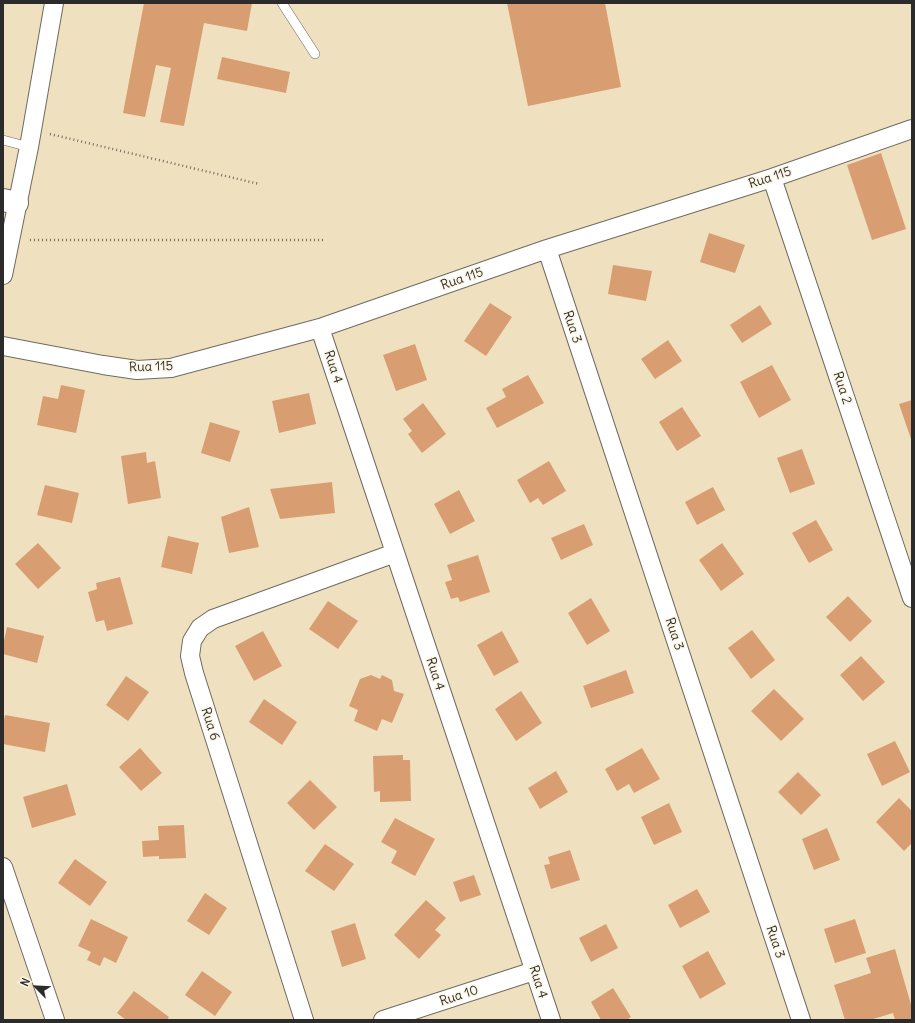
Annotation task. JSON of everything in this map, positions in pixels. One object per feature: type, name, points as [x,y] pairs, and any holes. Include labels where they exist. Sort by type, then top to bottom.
[{"type":"street","points":[[3,275],[10,240],[10,201],[30,138],[54,3]]},
{"type":"street","name":"Rua 115","points":[[3,346],[137,370],[171,368],[320,328],[547,249],[772,178],[912,129]]},
{"type":"street","name":"Rua 2","points":[[772,178],[912,598]]},
{"type":"street","name":"Rua 3","points":[[547,249],[801,1020]]},
{"type":"street","name":"Rua 4","points":[[320,328],[550,1020]]},
{"type":"street","name":"Rua 6","points":[[304,1020],[194,673],[190,656],[192,641],[200,628],[213,620],[395,553]]},
{"type":"street","points":[[4,874],[55,1020]]},
{"type":"street","name":"Rua 10","points":[[383,1020],[534,971]]},
{"type":"lane","points":[[282,3],[315,54]]},
{"type":"lane","points":[[3,140],[30,138]]},
{"type":"path","points":[[30,138],[259,184]]},
{"type":"path","points":[[10,240],[325,240]]},
{"type":"building","points":[[144,3],[252,3],[247,31],[204,23],[184,126],[160,122],[171,68],[156,65],[145,117],[123,113]]},
{"type":"building","points":[[507,3],[605,3],[621,87],[528,106]]},
{"type":"building","points":[[222,57],[290,72],[286,93],[217,79]]},
{"type":"building","points":[[881,153],[906,229],[872,240],[847,165]]},
{"type":"building","points":[[709,233],[745,245],[735,273],[700,262]]},
{"type":"building","points":[[613,265],[652,271],[646,301],[608,294]]},
{"type":"building","points":[[490,303],[512,317],[486,356],[464,341]]},
{"type":"building","points":[[760,305],[772,324],[742,343],[730,325]]},
{"type":"building","points":[[668,340],[682,361],[655,379],[641,359]]},
{"type":"building","points":[[415,344],[427,380],[396,391],[383,355]]},
{"type":"building","points":[[772,365],[791,400],[759,418],[740,382]]},
{"type":"building","points":[[528,375],[544,403],[497,428],[486,408],[506,397],[502,389]]},
{"type":"building","points":[[61,385],[85,390],[76,433],[37,425],[43,396],[58,399]]},
{"type":"building","points":[[309,393],[316,424],[279,433],[272,401]]},
{"type":"building","points":[[912,400],[912,442],[899,404]]},
{"type":"building","points":[[423,403],[446,434],[422,453],[408,434],[412,431],[403,419]]},
{"type":"building","points":[[682,407],[701,436],[677,451],[659,422]]},
{"type":"building","points":[[210,422],[240,431],[230,462],[201,453]]},
{"type":"building","points":[[802,449],[815,484],[790,493],[777,458]]},
{"type":"building","points":[[146,452],[147,463],[155,461],[161,498],[128,504],[121,456]]},
{"type":"building","points":[[549,461],[566,491],[543,505],[538,498],[530,503],[517,480]]},
{"type":"building","points":[[332,482],[335,513],[280,519],[270,489]]},
{"type":"building","points":[[45,485],[79,493],[72,523],[37,515]]},
{"type":"building","points":[[713,487],[725,510],[697,525],[685,502]]},
{"type":"building","points":[[459,490],[475,521],[450,534],[434,504]]},
{"type":"building","points":[[249,507],[259,547],[229,553],[221,517]]},
{"type":"building","points":[[816,520],[833,550],[809,563],[792,533]]},
{"type":"building","points":[[584,524],[593,545],[561,560],[551,538]]},
{"type":"building","points":[[168,536],[199,543],[192,574],[161,567]]},
{"type":"building","points":[[38,543],[61,568],[38,589],[15,564]]},
{"type":"building","points":[[722,543],[744,574],[721,591],[699,560]]},
{"type":"building","points":[[478,555],[490,592],[460,602],[458,597],[451,599],[445,582],[452,580],[447,565]]},
{"type":"building","points":[[120,577],[133,624],[107,631],[104,620],[96,622],[88,592],[97,589],[96,583]]},
{"type":"building","points":[[848,596],[872,621],[850,642],[826,617]]},
{"type":"building","points":[[591,598],[610,631],[587,645],[568,613]]},
{"type":"building","points":[[328,601],[358,621],[338,649],[309,629]]},
{"type":"building","points":[[7,627],[44,636],[37,663],[3,654],[3,645]]},
{"type":"building","points":[[752,630],[775,660],[751,679],[728,648]]},
{"type":"building","points":[[263,631],[282,666],[254,681],[235,646]]},
{"type":"building","points":[[502,631],[519,662],[494,676],[477,645]]},
{"type":"building","points":[[861,656],[885,682],[863,701],[840,675]]},
{"type":"building","points":[[626,670],[634,693],[591,708],[583,686]]},
{"type":"building","points":[[371,675],[380,679],[382,675],[392,680],[394,691],[404,694],[392,723],[382,719],[377,731],[354,721],[358,710],[349,706],[360,679]]},
{"type":"building","points":[[126,676],[149,692],[128,721],[106,705]]},
{"type":"building","points":[[774,689],[804,719],[781,741],[751,711]]},
{"type":"building","points":[[521,691],[542,723],[516,741],[495,709]]},
{"type":"building","points":[[264,699],[297,722],[282,745],[249,722]]},
{"type":"building","points":[[5,715],[50,723],[45,752],[3,744],[3,725]]},
{"type":"building","points":[[895,741],[910,772],[882,786],[867,754]]},
{"type":"building","points":[[140,748],[162,773],[141,791],[119,767]]},
{"type":"building","points":[[642,748],[660,779],[634,793],[629,784],[617,791],[605,769]]},
{"type":"building","points":[[403,755],[403,760],[410,760],[411,801],[380,802],[380,791],[374,792],[373,756]]},
{"type":"building","points":[[556,771],[568,792],[540,809],[528,788]]},
{"type":"building","points":[[798,772],[821,795],[801,815],[778,792]]},
{"type":"building","points":[[310,780],[337,807],[314,830],[287,803]]},
{"type":"building","points":[[67,784],[76,815],[32,828],[23,797]]},
{"type":"building","points":[[899,798],[912,811],[912,843],[904,851],[876,822]]},
{"type":"building","points":[[669,803],[682,832],[654,845],[641,817]]},
{"type":"building","points":[[395,818],[435,839],[415,876],[391,863],[397,851],[381,842]]},
{"type":"building","points":[[184,825],[186,858],[159,859],[159,856],[143,857],[142,841],[159,840],[158,826]]},
{"type":"building","points":[[827,828],[840,860],[814,870],[802,839]]},
{"type":"building","points":[[325,844],[354,864],[334,891],[305,871]]},
{"type":"building","points":[[570,850],[580,880],[551,889],[544,865],[550,864],[548,857]]},
{"type":"building","points":[[75,859],[107,882],[90,906],[58,883]]},
{"type":"building","points":[[474,875],[481,895],[460,902],[453,882]]},
{"type":"building","points":[[697,889],[710,912],[680,928],[668,905]]},
{"type":"building","points":[[205,893],[227,908],[209,935],[187,921]]},
{"type":"building","points":[[426,900],[446,918],[435,930],[441,935],[419,959],[394,935]]},
{"type":"building","points":[[91,919],[128,937],[116,963],[104,957],[100,966],[87,960],[91,952],[78,946]]},
{"type":"building","points":[[855,919],[866,953],[835,963],[824,929]]},
{"type":"building","points":[[355,923],[366,959],[342,967],[331,931]]},
{"type":"building","points":[[606,924],[618,948],[591,962],[579,938]]},
{"type":"building","points":[[895,949],[912,1008],[912,1020],[895,1020],[893,1013],[870,1020],[845,1020],[834,985],[871,973],[866,958]]},
{"type":"building","points":[[708,951],[726,984],[700,999],[682,966]]},
{"type":"building","points":[[202,971],[232,992],[215,1016],[185,995]]},
{"type":"building","points":[[613,988],[631,1017],[626,1020],[601,1020],[591,1002]]},
{"type":"building","points":[[134,991],[169,1017],[167,1020],[126,1020],[117,1013]]}]
